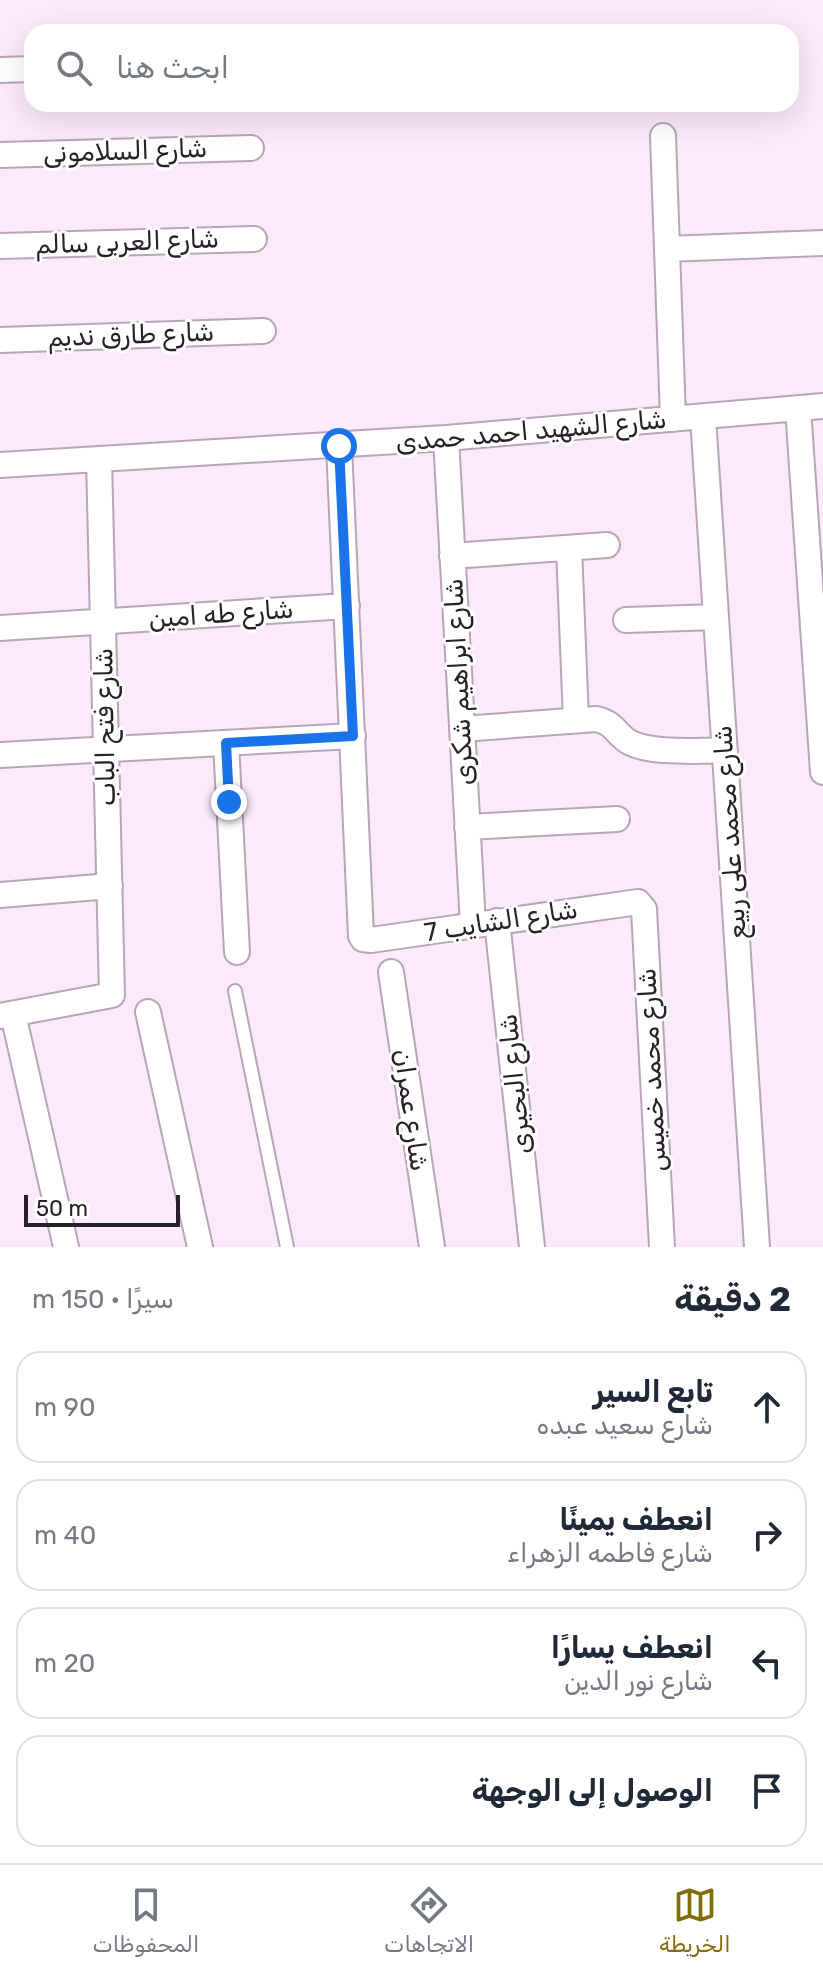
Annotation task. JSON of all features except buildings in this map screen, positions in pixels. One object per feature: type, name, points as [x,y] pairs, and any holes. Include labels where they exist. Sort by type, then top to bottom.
[{"type":"street","points":[[0,70],[24,69]]},
{"type":"street","points":[[663,136],[673,419]]},
{"type":"street","name":"شارع السلامونى","points":[[0,155],[251,148]]},
{"type":"street","name":"شارع العربى سالم","points":[[0,246],[254,239]]},
{"type":"street","points":[[667,249],[823,243]]},
{"type":"street","name":"شارع طارق نديم","points":[[0,340],[263,331]]},
{"type":"street","name":"شارع الشهيد احمد حمدى","points":[[0,465],[339,446],[823,406]]},
{"type":"street","points":[[798,408],[823,772]]},
{"type":"street","name":"شارع محمد على ربيع","points":[[703,417],[757,1247]]},
{"type":"street","name":"شارع ابراهيم شكرى","points":[[446,438],[473,925]]},
{"type":"street","points":[[0,755],[353,736],[339,446]]},
{"type":"street","name":"شارع فتح الباب","points":[[6,1015],[112,995],[99,459]]},
{"type":"street","points":[[452,556],[607,545]]},
{"type":"street","points":[[569,548],[576,720]]},
{"type":"street","name":"شارع طه امين","points":[[0,628],[347,606]]},
{"type":"street","points":[[626,620],[716,617]]},
{"type":"street","points":[[462,729],[576,720],[607,721],[624,739],[640,747],[725,751]]},
{"type":"street","name":"شارع الشايب 7","points":[[353,736],[363,939],[630,902]]},
{"type":"street","points":[[226,743],[237,952]]},
{"type":"street","points":[[467,827],[617,819]]},
{"type":"street","points":[[0,895],[110,886]]},
{"type":"street","name":"شارع محمد خميس","points":[[630,902],[638,902],[644,909],[662,1247]]},
{"type":"street","name":"شارع البحيرى","points":[[497,921],[532,1247]]},
{"type":"street","name":"شارع عمران","points":[[391,972],[432,1247]]},
{"type":"street","points":[[148,1012],[200,1247]]},
{"type":"street","points":[[6,1015],[66,1247]]},
{"type":"lane","points":[[235,991],[287,1247]]},
{"type":"route","points":[[229,802],[226,743],[353,736],[339,446]]}]
